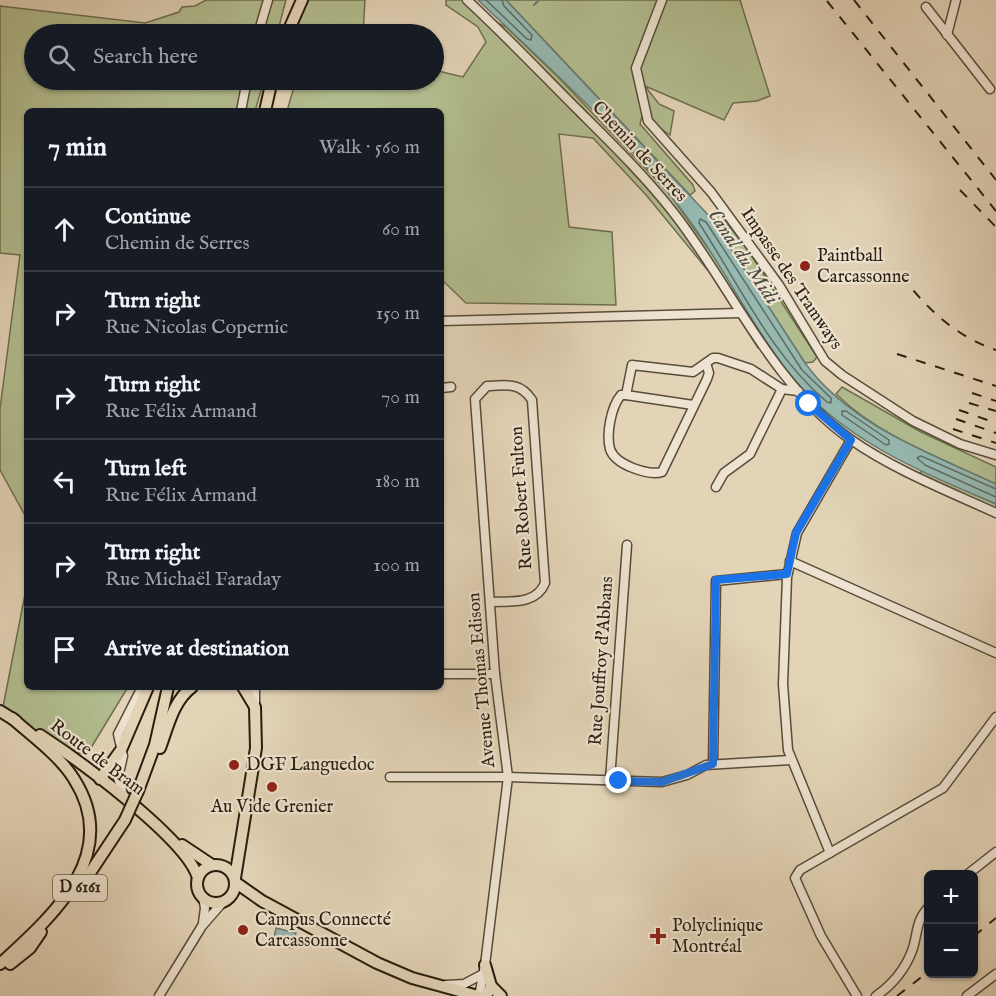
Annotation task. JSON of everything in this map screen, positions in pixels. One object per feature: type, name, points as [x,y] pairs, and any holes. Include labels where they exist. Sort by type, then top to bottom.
[{"type":"main road","points":[[291,24],[302,0]]},
{"type":"main road","points":[[266,108],[270,90]]},
{"type":"main road","points":[[100,779],[121,750],[147,690]]},
{"type":"main road","name":"D 6161","points":[[0,964],[24,947],[59,914],[91,874],[125,820],[146,774],[167,690]]},
{"type":"main road","points":[[146,774],[154,765],[174,711],[188,690]]},
{"type":"main road","points":[[237,690],[248,703],[256,720]]},
{"type":"main road","points":[[226,900],[235,880],[239,843],[256,748],[255,707],[245,690]]},
{"type":"main road","name":"Route de Bram","points":[[0,711],[57,746],[170,837],[216,865],[229,869],[235,880],[262,901],[358,953],[412,978],[478,996]]},
{"type":"main road","points":[[0,964],[58,909],[74,887],[88,851],[90,828],[86,805],[75,779],[56,756],[12,718]]},
{"type":"main road","name":"Route de Bram","points":[[170,837],[190,860],[203,897],[212,902],[262,901]]},
{"type":"main road","points":[[198,878],[203,870],[216,865],[239,843]]},
{"type":"main road","points":[[0,971],[30,948],[41,932]]},
{"type":"main road","points":[[483,970],[489,991],[501,996]]},
{"type":"main road","points":[[412,978],[459,996]]},
{"type":"street","points":[[261,24],[268,0]]},
{"type":"street","name":"Chemin de Serres","points":[[467,0],[634,166],[673,212],[716,272],[739,313],[809,404],[851,440],[911,473],[996,513]]},
{"type":"street","name":"Impasse des Tramways","points":[[662,0],[636,68],[648,121],[711,192],[779,285],[825,361],[842,375],[914,421],[960,444],[996,455]]},
{"type":"street","points":[[947,34],[956,0]]},
{"type":"street","points":[[926,7],[990,89]]},
{"type":"street","points":[[969,63],[979,57]]},
{"type":"street","points":[[242,108],[245,90]]},
{"type":"street","points":[[444,321],[739,313]]},
{"type":"street","points":[[626,395],[632,365],[693,372],[713,358],[751,369],[782,388],[798,391]]},
{"type":"street","points":[[693,405],[621,395],[610,421],[610,450],[616,457],[634,468],[655,475],[662,472],[688,422],[693,405],[709,373],[706,363]]},
{"type":"street","name":"Rue Robert Fulton","points":[[487,386],[512,384],[525,389],[532,400],[545,583],[541,594],[532,599],[491,602]]},
{"type":"street","name":"Avenue Thomas Edison","points":[[478,996],[508,777],[495,674],[476,406],[480,391],[487,386]]},
{"type":"street","points":[[444,388],[451,387]]},
{"type":"street","points":[[716,487],[724,473],[750,454],[782,388]]},
{"type":"street","points":[[830,853],[790,760],[783,684],[787,574],[796,533],[851,440]]},
{"type":"street","name":"Rue Jouffroy d'Abbans","points":[[610,780],[627,545]]},
{"type":"street","points":[[790,561],[996,653]]},
{"type":"street","points":[[713,764],[716,580],[787,574]]},
{"type":"street","points":[[444,674],[495,674]]},
{"type":"street","points":[[128,802],[119,785],[123,756],[118,734],[140,690]]},
{"type":"street","points":[[255,690],[255,707]]},
{"type":"street","points":[[857,996],[821,936],[795,878],[800,870],[943,788],[996,717]]},
{"type":"street","points":[[390,777],[508,777],[662,782],[713,764],[790,760]]},
{"type":"street","points":[[973,870],[996,852]]},
{"type":"street","points":[[202,926],[205,908],[203,897]]},
{"type":"street","points":[[159,996],[202,926],[226,900]]},
{"type":"street","points":[[876,996],[896,979],[907,961],[918,922],[924,914]]},
{"type":"street","points":[[446,986],[464,984],[483,970]]},
{"type":"street","points":[[967,996],[996,974]]},
{"type":"green space","points":[[206,0],[286,0],[280,24],[24,24],[24,90],[261,90],[256,108],[24,108],[24,514],[0,470],[0,409],[20,255],[0,253],[0,6],[145,23],[179,12],[182,7],[195,6]]},
{"type":"green space","points":[[308,0],[365,0],[364,24],[298,24]]},
{"type":"green space","points":[[446,0],[468,0],[484,16],[506,27],[558,77],[668,192],[722,268],[770,348],[758,348],[710,273],[647,196],[593,138],[559,134],[569,227],[612,232],[616,305],[466,303],[444,282],[444,108],[288,108],[293,90],[444,90],[444,72],[463,77],[486,42],[478,27],[446,5]]},
{"type":"green space","points":[[506,0],[740,0],[770,96],[757,101],[733,103],[724,120],[645,86],[659,104],[674,111],[670,135],[642,116],[640,124],[693,185],[695,191],[690,195]]},
{"type":"green space","points":[[715,214],[720,214],[749,252],[817,357],[813,362],[805,363],[711,218]]},
{"type":"green space","points":[[842,387],[921,432],[996,467],[996,484],[891,435],[853,409],[836,394]]},
{"type":"green space","points":[[923,470],[996,504],[996,511],[925,478],[920,473]]},
{"type":"green space","points":[[24,599],[24,690],[126,690],[86,756],[1,717]]},
{"type":"water","points":[[478,0],[506,0],[711,218],[805,363],[823,385],[844,404],[892,435],[996,484],[996,504],[887,453],[836,420],[813,400],[776,356],[702,239],[669,194],[601,118]]},
{"type":"water","points":[[276,928],[296,933],[292,948],[273,943]]},
{"type":"waterway","points":[[534,5],[539,0]]},
{"type":"railway","points":[[854,0],[996,180]]},
{"type":"railway","points":[[827,1],[996,211]]},
{"type":"railway","points":[[960,190],[996,227]]},
{"type":"railway","points":[[901,275],[942,320],[967,337],[996,350]]},
{"type":"railway","points":[[897,354],[996,386]]},
{"type":"railway","points":[[972,393],[996,401]]},
{"type":"railway","points":[[969,403],[996,411]]},
{"type":"railway","points":[[959,410],[996,423]]},
{"type":"railway","points":[[956,419],[996,433]]},
{"type":"railway","points":[[953,429],[996,443]]},
{"type":"railway","points":[[978,933],[996,918]]},
{"type":"railway","points":[[897,996],[924,975]]},
{"type":"place","name":"Paintball Carcassonne","points":[[805,266]]},
{"type":"place","name":"DGF Languedoc","points":[[234,765]]},
{"type":"place","name":"Au Vide Grenier","points":[[272,787]]},
{"type":"place","name":"Campus Connecté Carcassonne","points":[[243,930]]},
{"type":"place","name":"Polyclinique Montréal","points":[[658,936]]},
{"type":"route","points":[[619,781],[662,782],[713,764],[716,580],[787,574],[796,533],[851,440],[809,404]]},
{"type":"water label","name":"Canal du Midi","points":[[743,257]]}]
